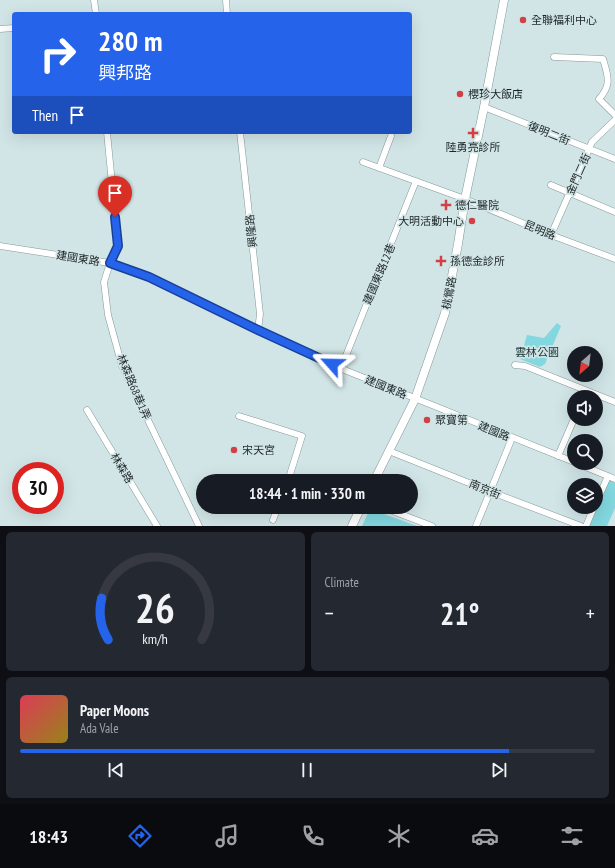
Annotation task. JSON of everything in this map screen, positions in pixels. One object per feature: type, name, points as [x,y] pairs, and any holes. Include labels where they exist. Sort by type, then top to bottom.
[{"type":"main road","name":"桃鶯路","points":[[378,474],[415,399],[445,313],[465,198],[504,0]]},
{"type":"main road","points":[[352,526],[358,514]]},
{"type":"street","points":[[94,0],[96,12]]},
{"type":"street","points":[[226,0],[227,12]]},
{"type":"street","points":[[0,29],[12,28]]},
{"type":"street","points":[[554,57],[602,59],[607,74],[607,89],[599,99],[615,114]]},
{"type":"street","name":"復明二街","points":[[484,107],[615,158]]},
{"type":"street","name":"金門二街","points":[[551,235],[592,142],[615,120]]},
{"type":"street","name":"林森路68巷1弄","points":[[107,134],[118,246],[110,263],[104,282],[108,315],[122,366],[199,526]]},
{"type":"street","name":"興隆路","points":[[240,134],[260,314],[258,330]]},
{"type":"street","points":[[379,168],[391,136]]},
{"type":"street","name":"昆明路","points":[[363,162],[465,198],[551,235],[615,259]]},
{"type":"street","name":"建國東路12巷","points":[[341,368],[416,181]]},
{"type":"street","points":[[551,186],[615,212]]},
{"type":"street","name":"建國東路","points":[[0,246],[110,263],[149,277],[258,330],[341,368],[415,399]]},
{"type":"street","points":[[515,365],[526,366],[577,390]]},
{"type":"street","name":"建國路","points":[[415,399],[567,460]]},
{"type":"street","points":[[603,399],[615,402]]},
{"type":"street","name":"林森路","points":[[87,410],[157,526]]},
{"type":"street","points":[[239,416],[302,436],[290,474]]},
{"type":"street","points":[[558,456],[571,426]]},
{"type":"street","points":[[476,526],[489,491],[512,438]]},
{"type":"street","name":"南京街","points":[[389,451],[581,526]]},
{"type":"street","name":"建國路","points":[[593,470],[615,479]]},
{"type":"street","points":[[603,487],[608,476]]},
{"type":"street","points":[[273,520],[275,514]]},
{"type":"street","points":[[400,514],[432,526]]},
{"type":"street","points":[[586,526],[591,514]]},
{"type":"green space","name":"雲林公園","points":[[557,323],[561,326],[545,364],[540,367],[520,359],[527,335],[544,338]]},
{"type":"green space","points":[[608,480],[615,483],[615,508],[607,526],[589,526],[594,514],[603,514],[603,492]]},
{"type":"green space","points":[[368,514],[384,514],[417,526],[362,526]]},
{"type":"place","name":"全聯福利中心","points":[[523,20]]},
{"type":"place","name":"櫻珍大飯店","points":[[460,94]]},
{"type":"place","name":"陸勇亮診所","points":[[473,133]]},
{"type":"place","name":"德仁醫院","points":[[446,205]]},
{"type":"place","name":"大明活動中心","points":[[472,221]]},
{"type":"place","name":"孫德金診所","points":[[441,261]]},
{"type":"place","name":"聚寶第","points":[[427,420]]},
{"type":"place","name":"宋天宮","points":[[234,450]]},
{"type":"route","points":[[115,217],[118,246],[110,263],[149,277],[332,364]]}]
